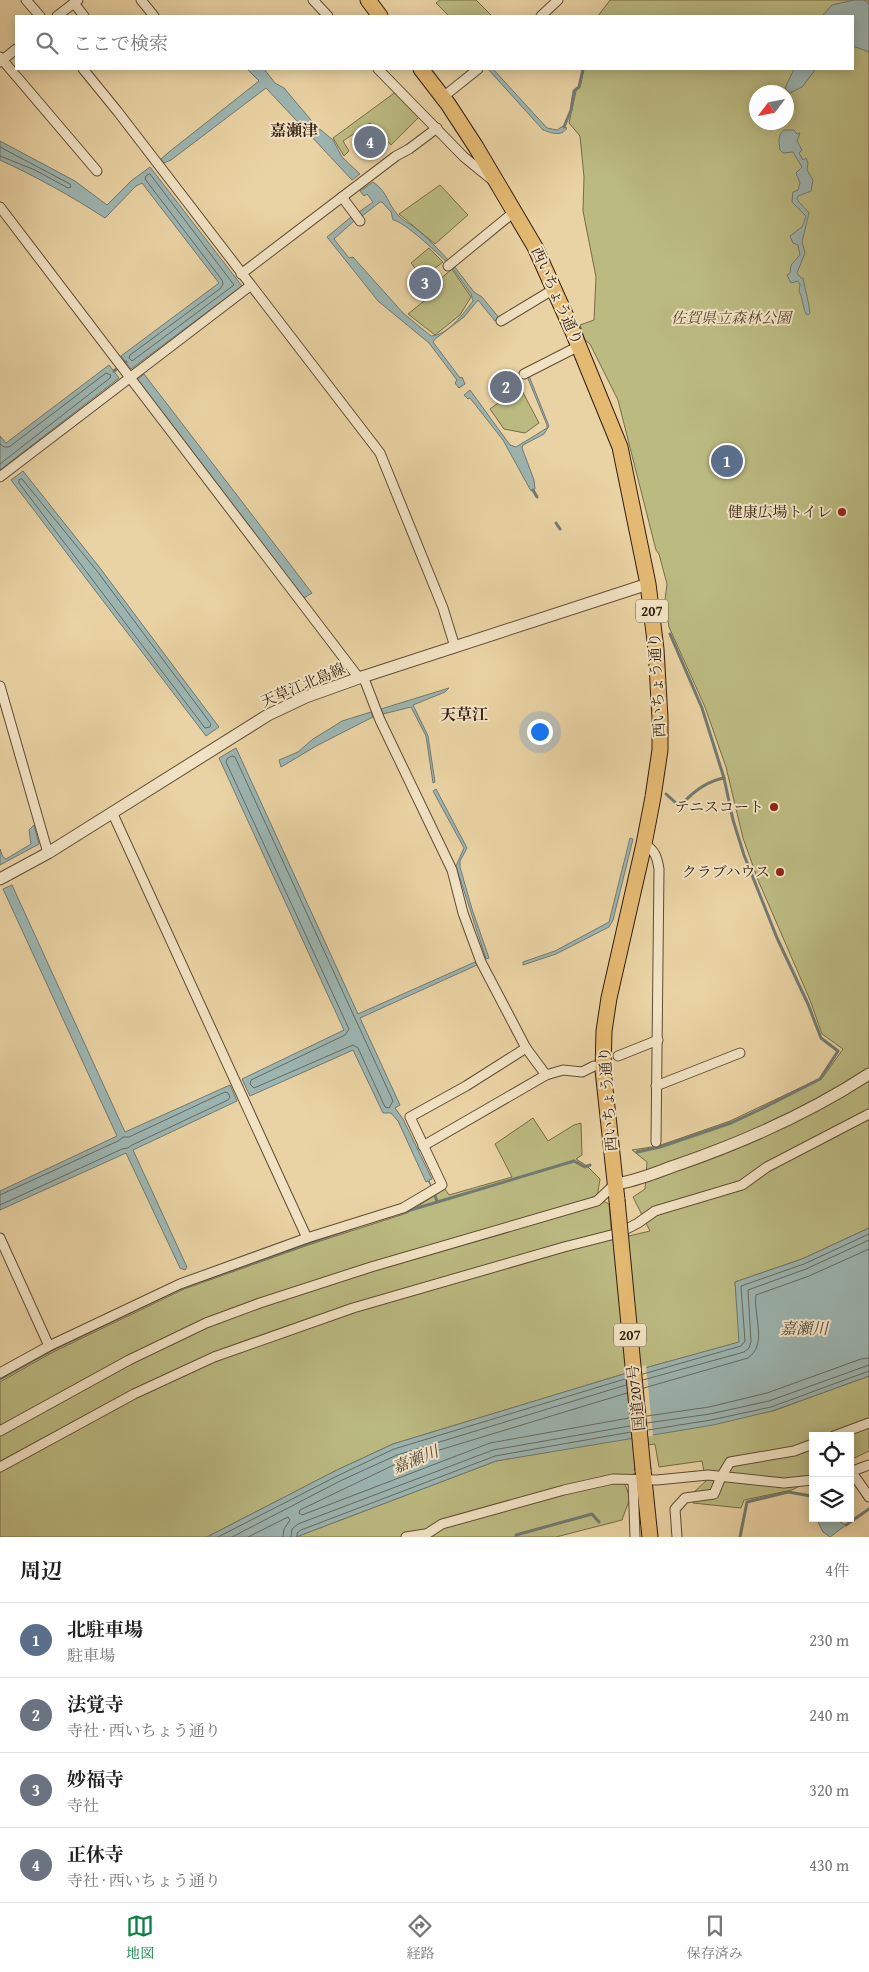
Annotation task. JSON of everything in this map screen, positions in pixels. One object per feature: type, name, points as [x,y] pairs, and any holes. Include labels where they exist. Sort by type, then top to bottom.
[{"type":"highway","points":[[368,0],[379,15]]},
{"type":"highway","name":"西いちょう通り","points":[[422,70],[476,146],[535,247],[554,289],[620,447],[648,584],[656,649],[660,734],[653,797],[608,998],[604,1032],[604,1070],[617,1200]]},
{"type":"highway","name":"国道207号","points":[[617,1200],[640,1476],[650,1537]]},
{"type":"street","points":[[26,0],[39,15]]},
{"type":"street","points":[[141,0],[153,15]]},
{"type":"street","points":[[313,0],[327,15]]},
{"type":"street","points":[[542,15],[558,0]]},
{"type":"street","points":[[58,15],[76,1],[83,15]]},
{"type":"street","points":[[15,50],[1,60],[97,171]]},
{"type":"street","points":[[84,70],[380,453],[443,608],[455,647]]},
{"type":"street","points":[[379,70],[464,157],[499,185]]},
{"type":"street","points":[[442,97],[477,70]]},
{"type":"street","points":[[241,274],[396,156],[408,150],[437,128]]},
{"type":"street","points":[[342,197],[357,217]]},
{"type":"street","points":[[0,207],[361,677],[452,870],[463,913],[481,962],[526,1048],[546,1075]]},
{"type":"street","points":[[450,264],[514,212]]},
{"type":"street","points":[[0,477],[250,286]]},
{"type":"street","points":[[501,321],[554,289]]},
{"type":"street","points":[[526,373],[579,346]]},
{"type":"street","name":"天草江北島線","points":[[0,880],[48,853],[268,715],[306,697],[361,677],[648,584]]},
{"type":"street","points":[[1,690],[48,853]]},
{"type":"street","points":[[112,812],[307,1238]]},
{"type":"street","points":[[644,844],[655,853],[659,869],[656,1142]]},
{"type":"street","points":[[618,1056],[658,1040]]},
{"type":"street","points":[[0,1373],[49,1346],[180,1284],[307,1238],[403,1208],[442,1185],[410,1118],[466,1086],[526,1048]]},
{"type":"street","points":[[656,1086],[740,1053]]},
{"type":"street","points":[[423,1146],[546,1075],[563,1070],[582,1072],[594,1066]]},
{"type":"street","points":[[0,1431],[129,1360],[206,1323],[260,1303],[371,1267],[597,1201],[615,1184],[630,1182],[711,1153],[840,1093],[869,1074]]},
{"type":"street","points":[[0,1467],[134,1394],[214,1357],[353,1308],[619,1233],[655,1211],[742,1185],[767,1167],[869,1114]]},
{"type":"street","points":[[0,1238],[49,1346]]},
{"type":"street","points":[[845,1432],[869,1423]]},
{"type":"street","points":[[677,1537],[675,1509],[685,1498],[714,1494],[730,1462],[794,1451],[809,1445]]},
{"type":"street","points":[[854,1471],[869,1465]]},
{"type":"street","points":[[406,1537],[423,1536],[442,1524],[564,1490],[613,1479],[640,1476],[708,1475],[784,1483],[809,1480]]},
{"type":"street","points":[[635,1537],[640,1476]]},
{"type":"street","points":[[854,1476],[869,1497]]},
{"type":"green space","points":[[440,0],[476,0],[491,15],[448,15],[436,3]]},
{"type":"green space","name":"佐賀県立森林公園","points":[[610,0],[869,0],[869,1228],[802,1259],[735,1282],[740,1342],[627,1373],[393,1444],[335,1471],[207,1537],[0,1537],[0,1382],[53,1352],[184,1289],[311,1244],[407,1213],[445,1189],[449,1195],[512,1177],[495,1144],[533,1118],[548,1141],[574,1125],[581,1123],[582,1155],[576,1159],[587,1166],[600,1179],[597,1198],[609,1204],[612,1240],[650,1231],[633,1197],[645,1189],[647,1162],[632,1150],[658,1146],[730,1121],[823,1077],[843,1049],[822,1034],[810,1000],[758,880],[743,838],[726,767],[705,707],[669,627],[665,600],[667,584],[659,554],[656,550],[618,400],[590,344],[585,340],[580,325],[594,320],[596,277],[583,211],[584,177],[580,136],[569,123],[576,91],[580,87],[584,70],[854,70],[854,15],[599,15]]},
{"type":"green space","points":[[397,91],[421,115],[391,145],[370,123],[343,141],[349,151],[344,156],[333,138]]},
{"type":"green space","points":[[440,185],[468,215],[435,244],[399,214]]},
{"type":"green space","points":[[429,248],[443,262],[430,272],[419,273],[411,263]]},
{"type":"green space","points":[[452,269],[471,297],[460,315],[435,335],[408,314],[429,297],[428,289]]},
{"type":"green space","points":[[520,387],[539,423],[525,433],[504,429],[490,409]]},
{"type":"green space","points":[[869,1376],[869,1451],[854,1458],[854,1432],[809,1432],[809,1481],[792,1490],[744,1500],[741,1508],[693,1503],[694,1492],[706,1481],[702,1461],[659,1467],[655,1444],[633,1447],[636,1473],[623,1479],[630,1498],[622,1520],[556,1537],[296,1537],[496,1461],[773,1411]]},
{"type":"water","points":[[854,0],[864,0],[869,4],[869,52],[854,46],[854,15],[823,15],[832,5]]},
{"type":"water","points":[[248,70],[265,70],[275,83],[284,88],[316,126],[333,140],[342,157],[360,174],[352,180],[266,88],[171,160],[164,163],[161,159],[169,152],[259,81]]},
{"type":"water","points":[[489,70],[494,70],[547,128],[557,130],[563,126],[567,128],[562,133],[543,130]]},
{"type":"water","points":[[794,70],[815,70],[802,87],[794,91],[794,85],[786,85]]},
{"type":"water","points":[[784,130],[794,130],[797,134],[800,133],[797,141],[802,150],[799,153],[803,160],[806,158],[808,163],[807,170],[813,180],[811,191],[798,196],[797,199],[809,213],[802,242],[805,253],[797,273],[803,278],[810,313],[808,315],[806,314],[799,291],[800,285],[798,281],[791,283],[787,275],[790,273],[791,265],[800,255],[798,245],[793,243],[790,236],[802,227],[806,216],[792,202],[793,192],[798,190],[800,183],[796,173],[802,167],[793,152],[783,153],[780,150],[779,137]]},
{"type":"water","points":[[0,141],[75,181],[107,205],[131,181],[150,167],[242,286],[131,369],[121,356],[219,283],[142,183],[136,186],[105,218],[54,187],[0,160]]},
{"type":"water","points":[[373,182],[385,194],[394,211],[424,235],[450,262],[448,263],[405,226],[393,220],[391,212],[382,202],[362,216],[359,212],[373,202],[367,194],[364,196],[360,191]]},
{"type":"water","points":[[351,217],[354,221],[334,239],[349,258],[353,257],[403,313],[431,336],[437,335],[449,328],[460,318],[473,301],[471,294],[452,267],[454,266],[474,292],[482,297],[500,319],[495,321],[478,300],[464,317],[433,342],[460,378],[462,377],[465,384],[459,388],[455,383],[457,380],[429,343],[378,301],[327,237]]},
{"type":"water","points":[[109,365],[119,378],[0,470],[0,436],[6,443]]},
{"type":"water","points":[[144,374],[312,593],[304,598],[137,380]]},
{"type":"water","points":[[527,376],[529,376],[549,426],[544,434],[523,445],[522,448],[534,480],[535,489],[531,491],[503,440],[470,398],[468,399],[464,395],[470,390],[510,445],[516,447],[547,428]]},
{"type":"water","points":[[23,471],[100,568],[219,727],[206,736],[11,480]]},
{"type":"water","points":[[449,688],[445,692],[413,705],[428,736],[435,782],[433,783],[426,736],[411,707],[383,714],[381,709]]},
{"type":"water","points":[[371,712],[373,717],[318,745],[281,767],[279,760],[298,752],[313,739],[342,721]]},
{"type":"water","points":[[236,748],[358,1014],[475,962],[477,965],[360,1018],[400,1105],[395,1108],[403,1119],[432,1179],[429,1180],[431,1186],[428,1181],[426,1182],[398,1121],[391,1113],[383,1113],[353,1050],[250,1096],[242,1079],[344,1030],[219,758]]},
{"type":"water","points":[[436,789],[467,848],[460,861],[460,867],[489,958],[486,959],[456,866],[464,848],[433,791]]},
{"type":"water","points":[[34,825],[39,844],[0,865],[0,849],[3,857],[6,859],[31,844],[29,830]]},
{"type":"water","points":[[630,838],[633,839],[613,920],[609,927],[556,954],[523,965],[523,962],[555,951],[609,922]]},
{"type":"water","points":[[12,885],[125,1132],[230,1085],[237,1101],[133,1150],[187,1267],[185,1270],[180,1268],[126,1153],[0,1210],[0,1191],[117,1136],[3,889]]},
{"type":"water","name":"嘉瀬川","points":[[869,1228],[869,1376],[772,1411],[713,1425],[496,1461],[296,1537],[207,1537],[335,1471],[393,1444],[627,1373],[739,1342],[735,1282],[802,1259]]},
{"type":"water","points":[[818,1522],[840,1522],[846,1525],[830,1537],[823,1532]]},
{"type":"pier","points":[[646,1365],[653,1436],[634,1439],[627,1370]]},
{"type":"waterway","points":[[564,127],[571,110],[574,91],[579,87],[583,70]]},
{"type":"waterway","points":[[114,371],[126,362]]},
{"type":"waterway","points":[[533,490],[537,497]]},
{"type":"waterway","points":[[556,523],[560,529]]},
{"type":"waterway","points":[[637,1152],[660,1147],[731,1123],[759,1110],[820,1079],[838,1051],[821,1038],[808,1004],[777,938],[744,855],[733,820],[724,778],[702,708],[670,634]]},
{"type":"waterway","points":[[666,794],[676,803],[683,803],[702,787],[712,781],[724,778]]},
{"type":"waterway","points":[[404,1212],[574,1161],[585,1167],[590,1165]]},
{"type":"waterway","points":[[435,1196],[437,1201]]},
{"type":"waterway","points":[[0,1379],[52,1350],[181,1288],[355,1227]]},
{"type":"waterway","points":[[740,1537],[747,1502],[788,1492],[809,1496]]},
{"type":"waterway","points":[[846,1525],[869,1509]]},
{"type":"waterway","points":[[516,1537],[516,1535],[592,1514],[599,1522]]},
{"type":"place","name":"正休寺","points":[[370,142]]},
{"type":"place","name":"妙福寺","points":[[425,283]]},
{"type":"place","name":"法覚寺","points":[[506,387]]},
{"type":"place","name":"北駐車場","points":[[727,461]]},
{"type":"place","name":"健康広場トイレ","points":[[842,512]]},
{"type":"place","name":"テニスコート","points":[[774,807]]},
{"type":"place","name":"クラブハウス","points":[[780,872]]},
{"type":"district","name":"嘉瀬津","points":[[294,130]]},
{"type":"district","name":"天草江","points":[[464,714]]}]
